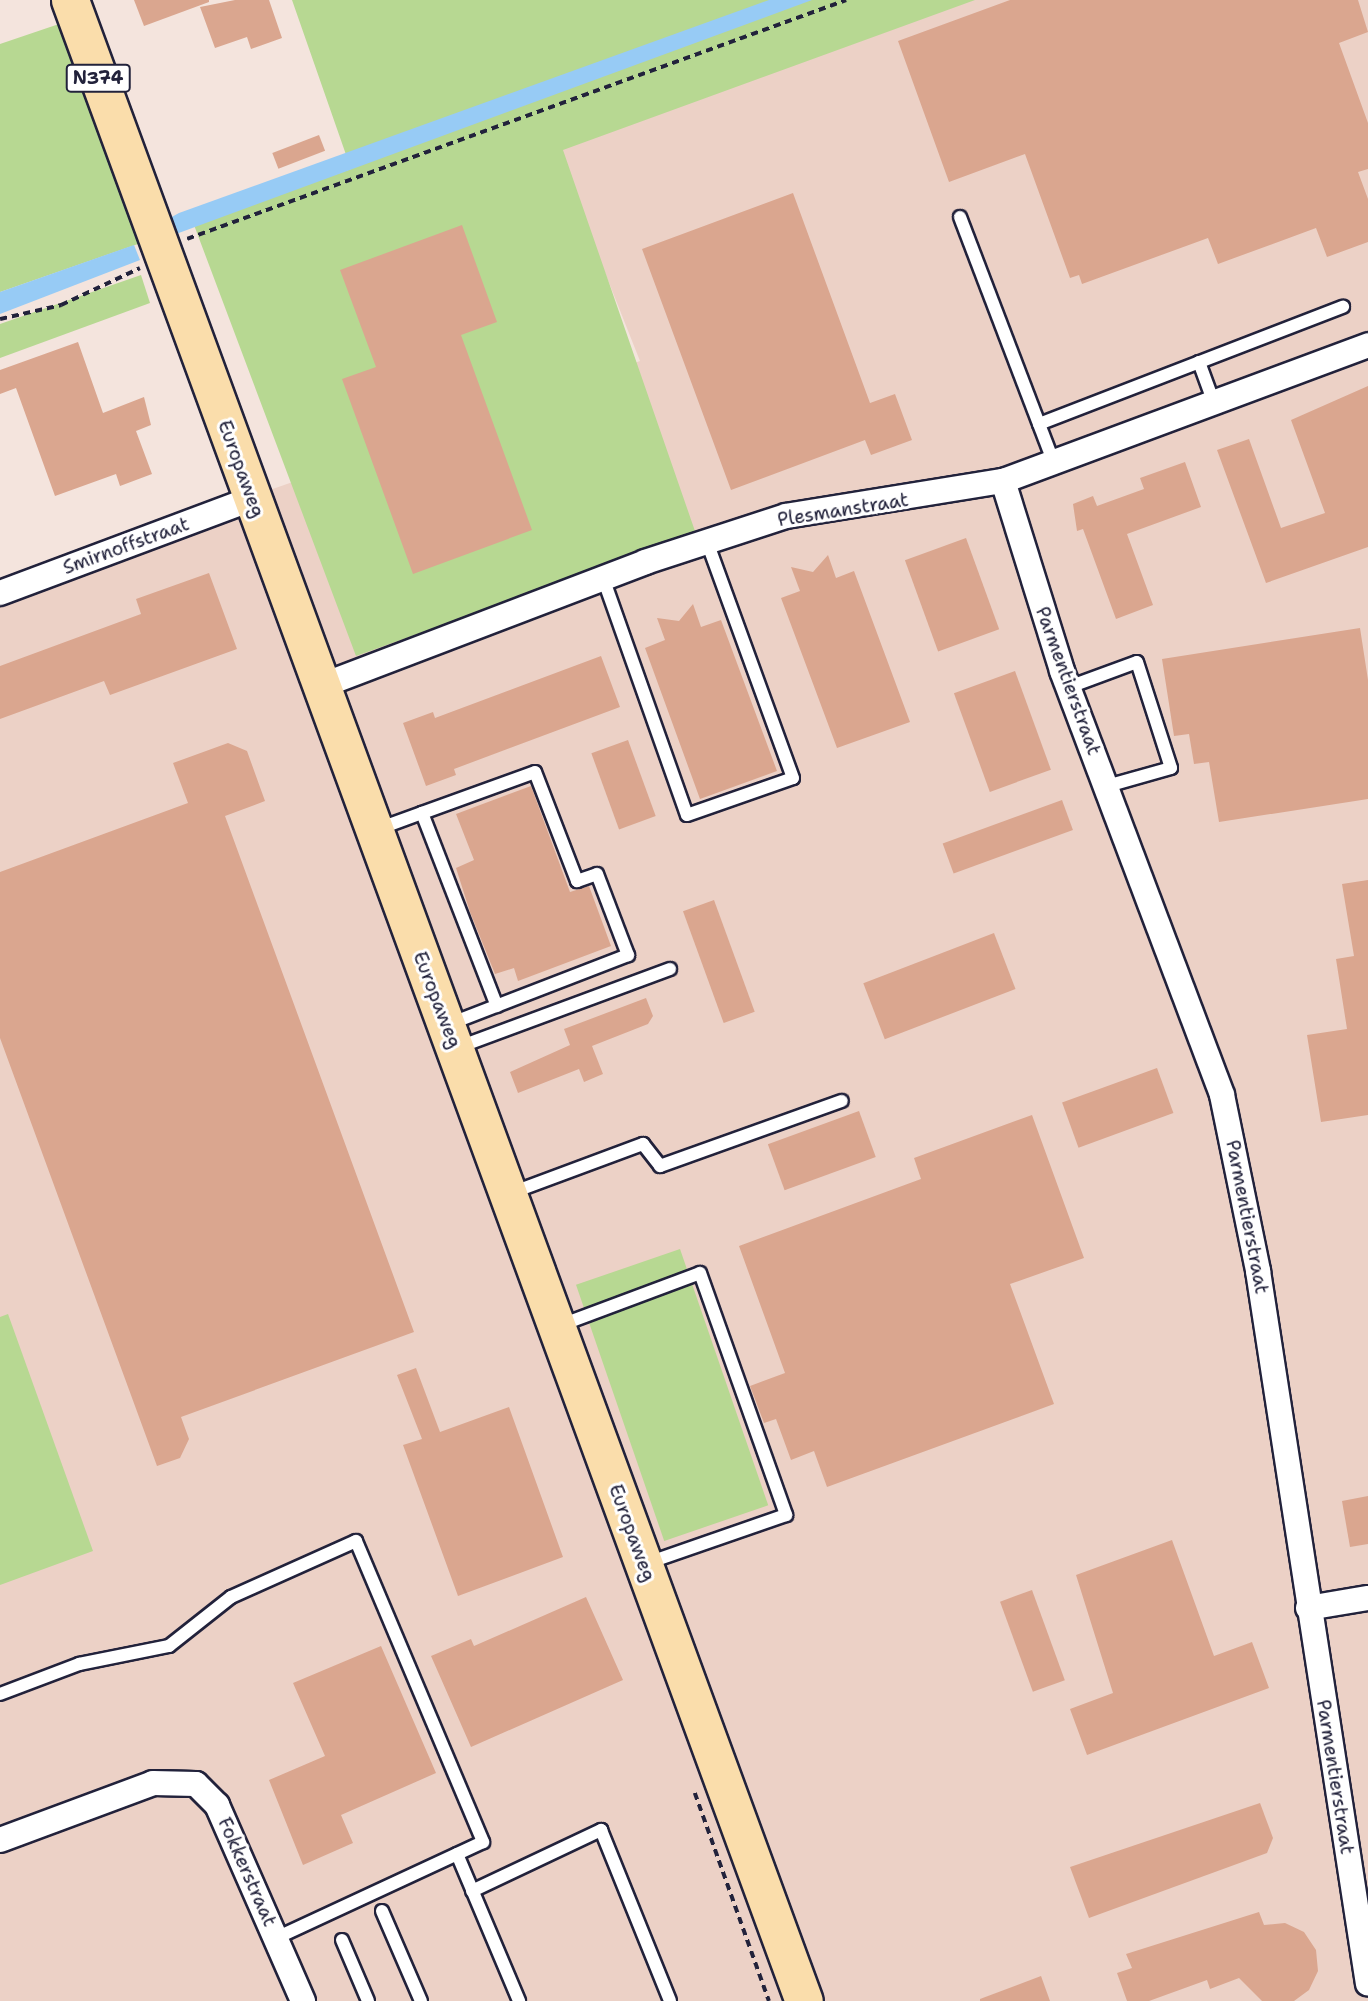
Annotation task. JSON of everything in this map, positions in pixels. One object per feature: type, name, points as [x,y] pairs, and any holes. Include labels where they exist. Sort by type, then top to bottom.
[{"type":"main road","name":"Europaweg","points":[[70,0],[127,157],[172,251],[252,499],[804,2001]]},
{"type":"street","name":"Plesmanstraat","points":[[321,685],[603,579],[786,516],[1003,481],[1368,345]]},
{"type":"street","name":"Parmentierstraat","points":[[1003,481],[1069,687],[1223,1095],[1258,1271],[1368,1984]]},
{"type":"street","name":"Smirnoffstraat","points":[[0,593],[252,499]]},
{"type":"street","points":[[1308,1608],[1368,1598]]},
{"type":"street","name":"Fokkerstraat","points":[[0,1840],[153,1783],[196,1784],[217,1805],[303,2001]]},
{"type":"lane","points":[[960,217],[1054,463]]},
{"type":"lane","points":[[1039,424],[1343,307]]},
{"type":"lane","points":[[1199,362],[1214,403]]},
{"type":"lane","points":[[603,579],[687,814],[793,778],[707,542]]},
{"type":"lane","points":[[1069,687],[1137,662],[1171,768],[1107,786]]},
{"type":"lane","points":[[374,830],[535,772],[577,881],[597,874],[628,955],[497,1006],[451,1037]]},
{"type":"lane","points":[[422,813],[497,1006]]},
{"type":"lane","points":[[451,1037],[670,969]]},
{"type":"lane","points":[[508,1194],[643,1144],[660,1166],[842,1101]]},
{"type":"lane","points":[[556,1327],[700,1273],[786,1515],[643,1564]]},
{"type":"lane","points":[[0,1694],[79,1664],[169,1646],[231,1597],[356,1541],[483,1842],[276,1938]]},
{"type":"lane","points":[[472,1891],[601,1830],[670,2001]]},
{"type":"lane","points":[[457,1854],[519,2001]]},
{"type":"lane","points":[[383,1911],[420,2000]]},
{"type":"lane","points":[[342,1940],[368,2001]]},
{"type":"path","points":[[0,319],[72,301],[172,251],[846,0]]},
{"type":"shaded area","points":[[962,0],[1368,0],[1368,2001],[0,2001],[0,584],[640,361],[554,144]]},
{"type":"green space","points":[[292,0],[975,0],[563,150],[696,534],[356,656],[194,225],[351,169]]},
{"type":"green space","points":[[59,24],[138,244],[0,292],[0,44]]},
{"type":"green space","points":[[141,275],[150,303],[0,358],[0,324]]},
{"type":"green space","points":[[680,1249],[768,1505],[664,1541],[576,1285]]},
{"type":"green space","points":[[8,1314],[93,1551],[0,1585],[0,1317]]},
{"type":"water","points":[[769,0],[812,0],[176,234],[170,218],[179,213]]},
{"type":"water","points":[[134,245],[140,260],[0,314],[0,292]]},
{"type":"building","points":[[134,0],[209,0],[209,2],[144,26]]},
{"type":"building","points":[[235,0],[269,0],[282,38],[251,49],[247,37],[215,48],[200,7]]},
{"type":"building","points":[[1010,0],[1358,0],[1368,32],[1339,43],[1368,123],[1368,169],[1358,172],[1368,199],[1368,242],[1327,257],[1316,228],[1218,264],[1208,238],[1082,284],[1079,275],[1070,278],[1025,154],[949,182],[898,41]]},
{"type":"building","points":[[319,135],[325,151],[278,169],[272,153]]},
{"type":"building","points":[[793,193],[870,403],[895,394],[912,440],[871,455],[865,440],[731,490],[642,249]]},
{"type":"building","points":[[462,225],[497,322],[461,335],[532,530],[413,574],[342,379],[376,367],[340,270]]},
{"type":"building","points":[[78,342],[103,413],[144,397],[151,425],[136,431],[152,474],[120,486],[116,474],[55,496],[16,388],[0,394],[0,370]]},
{"type":"building","points":[[1368,386],[1368,547],[1266,583],[1217,450],[1249,439],[1281,528],[1325,513],[1291,420]]},
{"type":"building","points":[[1185,462],[1201,507],[1127,534],[1153,605],[1116,619],[1083,529],[1077,531],[1073,504],[1093,496],[1097,506],[1144,489],[1140,478]]},
{"type":"building","points":[[966,538],[999,629],[938,651],[905,560]]},
{"type":"building","points":[[828,555],[836,578],[854,571],[910,722],[837,748],[781,598],[800,591],[791,567],[813,572]]},
{"type":"building","points":[[209,573],[237,649],[110,695],[104,681],[0,719],[0,666],[141,614],[136,599]]},
{"type":"building","points":[[693,604],[701,627],[721,620],[777,771],[700,799],[645,648],[665,640],[657,618],[679,621]]},
{"type":"building","points":[[1360,628],[1368,680],[1368,799],[1219,822],[1209,762],[1194,764],[1189,734],[1174,736],[1162,659]]},
{"type":"building","points":[[601,656],[620,707],[454,769],[456,775],[426,786],[403,723],[433,712],[435,718]]},
{"type":"building","points":[[1015,671],[1051,770],[990,792],[954,693]]},
{"type":"building","points":[[628,740],[656,816],[619,829],[591,753]]},
{"type":"building","points":[[228,743],[247,751],[265,801],[225,816],[414,1332],[181,1417],[189,1439],[180,1458],[157,1466],[0,1038],[0,872],[188,803],[173,763]]},
{"type":"building","points":[[531,786],[570,892],[589,886],[611,946],[518,981],[514,968],[495,974],[470,912],[456,868],[474,860],[456,814]]},
{"type":"building","points":[[1062,800],[1073,830],[954,874],[943,843]]},
{"type":"building","points":[[1368,880],[1368,1115],[1321,1122],[1307,1035],[1347,1029],[1336,959],[1354,956],[1342,884]]},
{"type":"building","points":[[714,900],[755,1012],[724,1023],[683,911]]},
{"type":"building","points":[[994,933],[1016,989],[885,1039],[863,983]]},
{"type":"building","points":[[646,998],[653,1016],[648,1024],[592,1046],[603,1074],[584,1082],[579,1069],[518,1093],[510,1072],[570,1045],[564,1029]]},
{"type":"building","points":[[1157,1068],[1173,1113],[1079,1148],[1062,1103]]},
{"type":"building","points":[[859,1111],[876,1157],[785,1190],[768,1144]]},
{"type":"building","points":[[1032,1115],[1084,1258],[1010,1284],[1054,1404],[827,1487],[814,1451],[791,1460],[776,1419],[764,1423],[750,1386],[785,1373],[739,1246],[921,1179],[914,1158]]},
{"type":"building","points":[[416,1368],[440,1432],[509,1407],[563,1557],[458,1596],[403,1445],[422,1439],[397,1375]]},
{"type":"building","points":[[1368,1496],[1368,1544],[1350,1547],[1342,1501]]},
{"type":"building","points":[[1172,1540],[1214,1656],[1252,1642],[1269,1688],[1087,1755],[1070,1709],[1113,1693],[1076,1575]]},
{"type":"building","points":[[1032,1590],[1065,1680],[1033,1692],[1000,1602]]},
{"type":"building","points":[[586,1597],[623,1680],[471,1747],[431,1656],[471,1639],[474,1646]]},
{"type":"building","points":[[381,1646],[436,1773],[341,1815],[353,1843],[303,1865],[269,1780],[325,1756],[293,1683]]},
{"type":"building","points":[[1260,1803],[1273,1838],[1267,1853],[1089,1918],[1070,1867]]},
{"type":"building","points":[[1259,1912],[1264,1925],[1285,1923],[1304,1932],[1316,1950],[1318,1971],[1309,1990],[1294,2001],[1262,2001],[1239,1978],[1210,1989],[1207,1980],[1149,2001],[1127,2001],[1117,1973],[1132,1968],[1126,1954]]},
{"type":"building","points":[[1041,1976],[1050,2001],[980,2001],[980,1999]]}]
